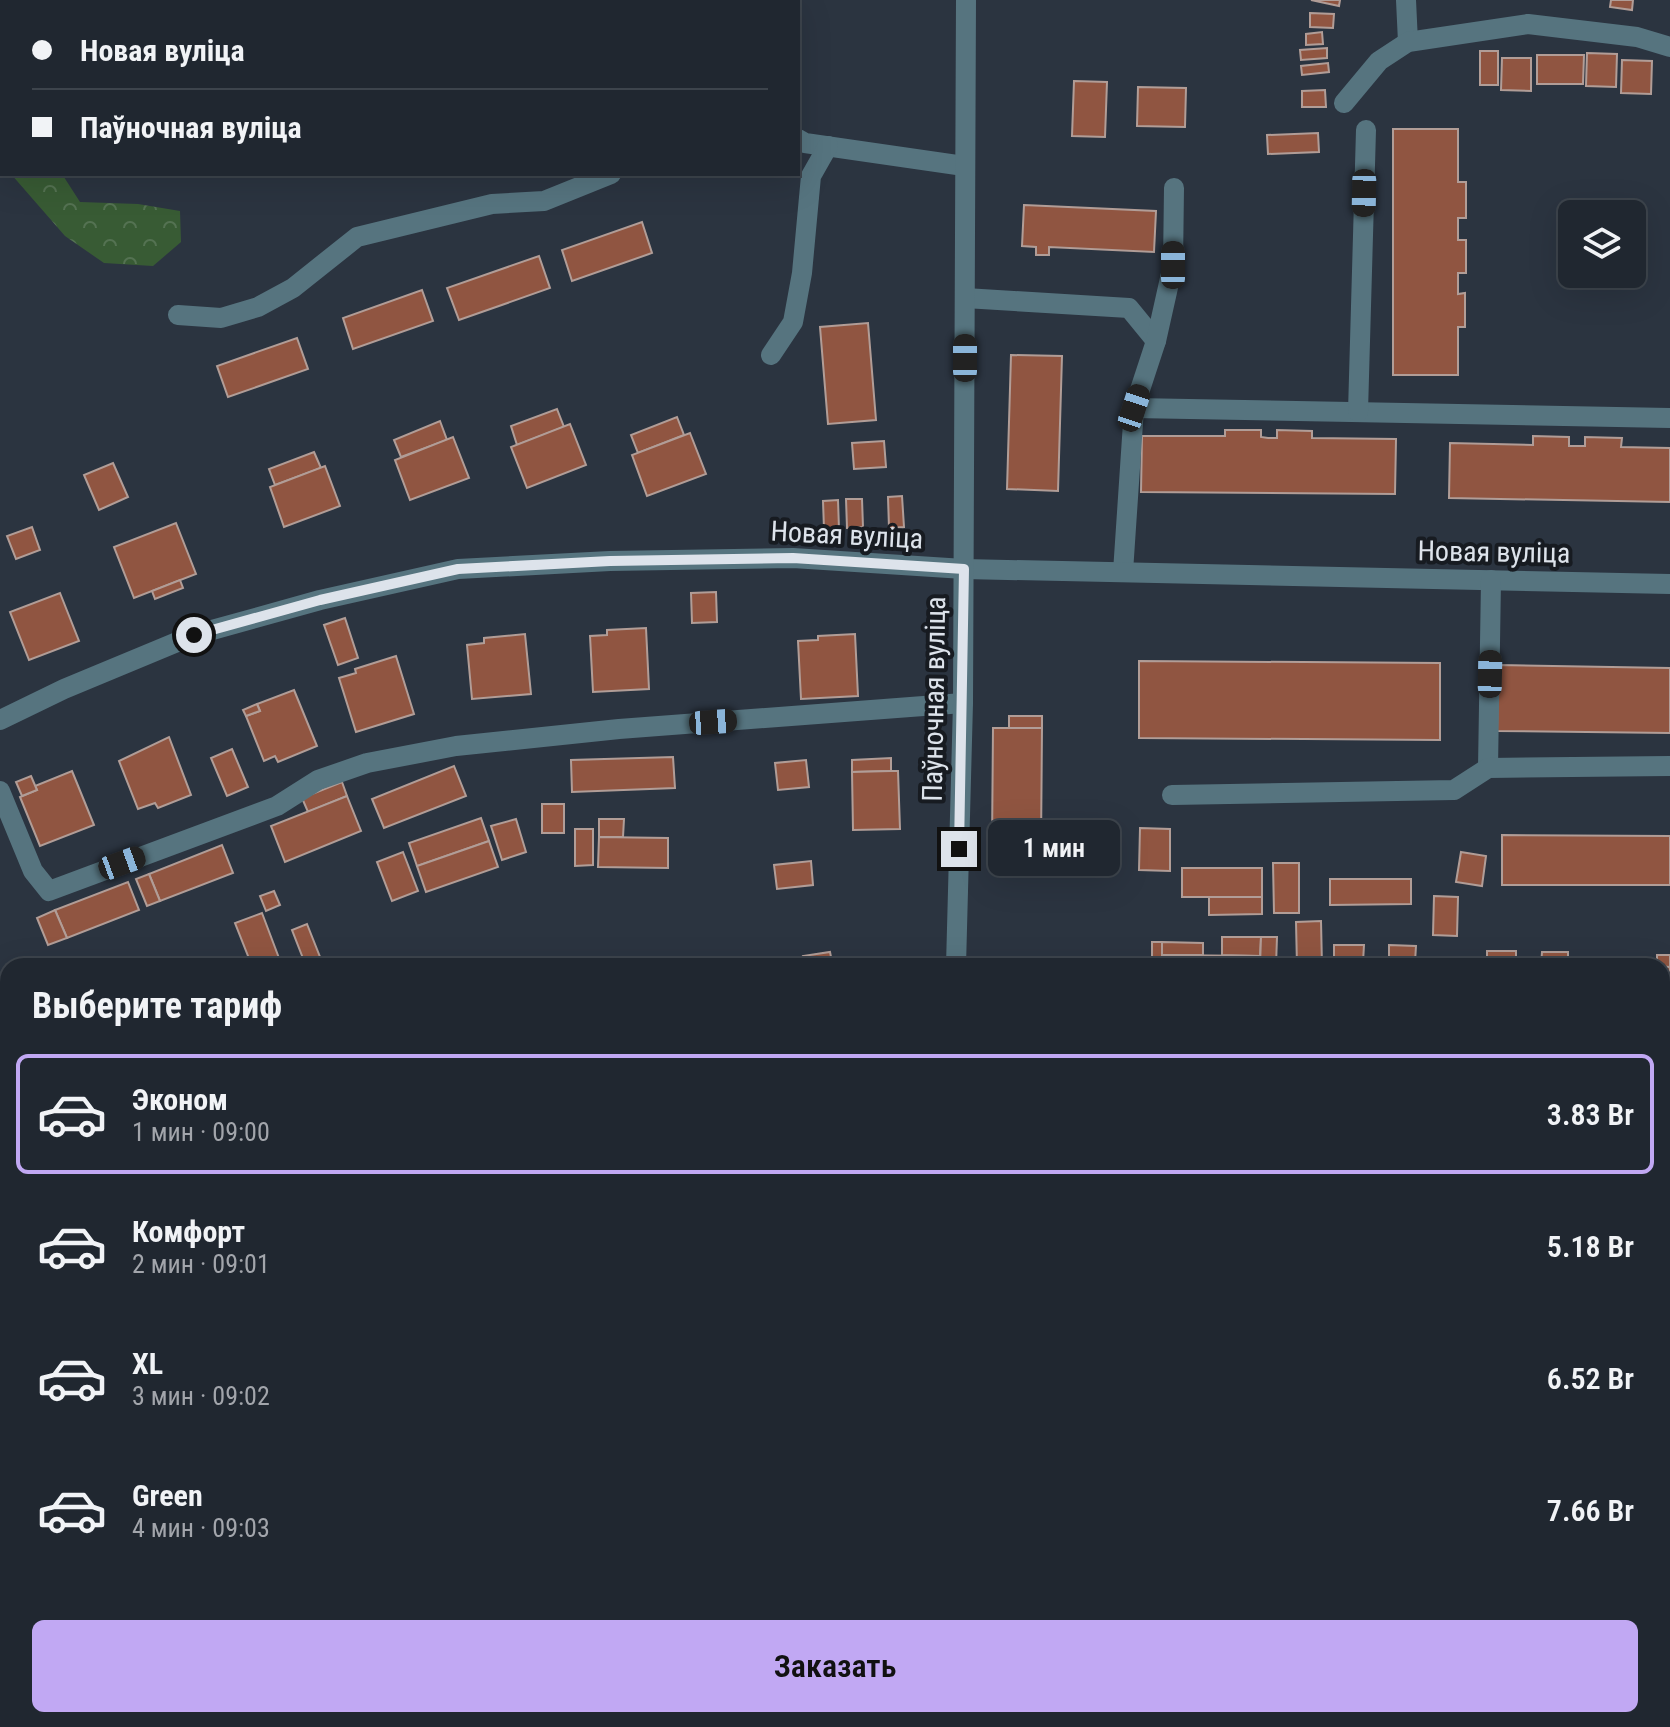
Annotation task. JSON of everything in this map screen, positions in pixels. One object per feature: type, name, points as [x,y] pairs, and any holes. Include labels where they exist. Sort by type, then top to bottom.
[{"type":"street","name":"Паўночная вуліца","points":[[956,958],[963,703],[966,0]]},
{"type":"street","points":[[1406,0],[1408,42]]},
{"type":"street","points":[[1344,103],[1379,61],[1408,42],[1528,24],[1637,37],[1670,47]]},
{"type":"street","points":[[1358,412],[1366,130]]},
{"type":"street","points":[[800,139],[964,166]]},
{"type":"street","points":[[771,355],[793,322],[802,273],[811,176],[828,146]]},
{"type":"street","points":[[178,315],[221,318],[258,307],[293,288],[357,237],[492,204],[544,201],[606,176]]},
{"type":"street","points":[[1123,572],[1134,408],[1156,341],[1173,265],[1174,188]]},
{"type":"street","points":[[965,298],[1129,308],[1156,341]]},
{"type":"street","points":[[1134,408],[1670,418]]},
{"type":"street","name":"Новая вуліца","points":[[0,720],[64,689],[194,635],[320,600],[458,569],[610,561],[793,558],[964,569],[1670,584]]},
{"type":"street","points":[[1488,768],[1491,580]]},
{"type":"street","points":[[0,791],[33,871],[49,891],[277,806],[318,780],[367,763],[456,746],[619,729],[963,703]]},
{"type":"street","points":[[1172,795],[1454,790],[1488,768],[1670,766]]},
{"type":"green space","points":[[13,176],[63,176],[80,202],[138,204],[180,211],[181,242],[153,266],[104,263],[65,236]]},
{"type":"building","points":[[1311,0],[1340,0],[1339,6]]},
{"type":"building","points":[[1611,0],[1633,0],[1632,10],[1610,7]]},
{"type":"building","points":[[1310,13],[1334,14],[1333,28],[1310,27]]},
{"type":"building","points":[[1322,32],[1323,44],[1306,45],[1306,34]]},
{"type":"building","points":[[1327,48],[1327,58],[1301,60],[1300,50]]},
{"type":"building","points":[[1480,51],[1498,51],[1498,85],[1480,85]]},
{"type":"building","points":[[1587,53],[1617,54],[1616,87],[1586,86]]},
{"type":"building","points":[[1537,55],[1584,55],[1583,84],[1537,84]]},
{"type":"building","points":[[1502,58],[1531,58],[1531,91],[1501,90]]},
{"type":"building","points":[[1622,60],[1652,61],[1651,94],[1621,93]]},
{"type":"building","points":[[1328,63],[1329,72],[1302,75],[1301,66]]},
{"type":"building","points":[[1074,81],[1107,82],[1105,137],[1072,136]]},
{"type":"building","points":[[1138,87],[1186,88],[1185,127],[1137,126]]},
{"type":"building","points":[[1325,90],[1326,107],[1302,107],[1302,91]]},
{"type":"building","points":[[1393,129],[1458,129],[1458,182],[1466,182],[1466,218],[1458,218],[1458,240],[1466,240],[1466,273],[1458,273],[1458,294],[1465,293],[1465,327],[1458,327],[1458,375],[1393,375]]},
{"type":"building","points":[[1318,133],[1319,152],[1268,154],[1267,135]]},
{"type":"building","points":[[1024,205],[1156,211],[1154,252],[1049,247],[1049,255],[1036,255],[1036,247],[1022,246]]},
{"type":"building","points":[[642,222],[652,253],[572,281],[562,250]]},
{"type":"building","points":[[539,256],[550,288],[459,320],[447,288]]},
{"type":"building","points":[[422,290],[433,321],[353,349],[343,318]]},
{"type":"building","points":[[868,323],[876,420],[828,424],[820,327]]},
{"type":"building","points":[[297,338],[308,369],[228,397],[217,366]]},
{"type":"building","points":[[1011,355],[1062,356],[1058,491],[1007,489]]},
{"type":"building","points":[[557,409],[564,427],[517,445],[511,426]]},
{"type":"building","points":[[677,417],[684,435],[638,453],[631,435]]},
{"type":"building","points":[[440,421],[447,440],[401,457],[394,440]]},
{"type":"building","points":[[570,424],[586,465],[527,488],[511,447]]},
{"type":"building","points":[[1225,430],[1261,430],[1261,437],[1268,438],[1277,438],[1277,430],[1312,431],[1312,438],[1396,439],[1395,494],[1141,492],[1142,436],[1225,436]]},
{"type":"building","points":[[690,433],[706,474],[647,496],[632,455]]},
{"type":"building","points":[[1533,436],[1569,437],[1569,446],[1585,446],[1585,437],[1622,438],[1621,447],[1670,448],[1670,502],[1449,498],[1450,443],[1533,445]]},
{"type":"building","points":[[453,437],[469,478],[410,500],[395,460]]},
{"type":"building","points":[[884,441],[886,467],[854,469],[852,443]]},
{"type":"building","points":[[314,452],[321,468],[275,485],[269,469]]},
{"type":"building","points":[[113,463],[128,497],[99,510],[84,475]]},
{"type":"building","points":[[325,466],[340,506],[284,527],[270,487]]},
{"type":"building","points":[[902,496],[904,527],[889,528],[888,497]]},
{"type":"building","points":[[846,499],[862,499],[863,527],[847,528]]},
{"type":"building","points":[[838,500],[839,529],[824,529],[823,501]]},
{"type":"building","points":[[176,523],[196,574],[134,598],[114,547]]},
{"type":"building","points":[[32,527],[40,550],[16,559],[7,536]]},
{"type":"building","points":[[180,580],[183,588],[155,599],[152,591]]},
{"type":"building","points":[[716,592],[717,622],[692,623],[691,593]]},
{"type":"building","points":[[60,593],[79,641],[29,660],[10,612]]},
{"type":"building","points":[[345,618],[358,658],[338,665],[324,625]]},
{"type":"building","points":[[646,628],[649,689],[593,692],[590,636],[607,635],[607,630]]},
{"type":"building","points":[[525,634],[531,694],[472,699],[467,645],[484,643],[484,638]]},
{"type":"building","points":[[855,634],[858,696],[801,699],[798,641],[818,640],[818,636]]},
{"type":"building","points":[[396,656],[414,714],[356,732],[339,678],[356,673],[355,669]]},
{"type":"building","points":[[1139,661],[1440,663],[1440,740],[1139,738]]},
{"type":"building","points":[[1498,665],[1670,668],[1670,733],[1497,731]]},
{"type":"building","points":[[294,690],[317,746],[278,762],[275,756],[264,761],[246,716],[260,711],[257,704]]},
{"type":"building","points":[[257,704],[260,711],[246,716],[243,710]]},
{"type":"building","points":[[1009,716],[1042,716],[1042,728],[1009,728]]},
{"type":"building","points":[[993,728],[1042,728],[1041,845],[992,845]]},
{"type":"building","points":[[169,737],[191,795],[158,808],[155,803],[138,809],[119,761]]},
{"type":"building","points":[[232,749],[248,787],[227,796],[211,758]]},
{"type":"building","points":[[673,757],[675,788],[572,792],[571,760]]},
{"type":"building","points":[[891,758],[891,771],[852,772],[852,760]]},
{"type":"building","points":[[806,760],[809,787],[778,790],[775,763]]},
{"type":"building","points":[[454,766],[466,796],[384,828],[372,799]]},
{"type":"building","points":[[72,771],[94,825],[40,846],[20,797],[37,790],[35,786]]},
{"type":"building","points":[[898,771],[900,829],[853,830],[852,772]]},
{"type":"building","points":[[31,776],[37,790],[22,796],[16,782]]},
{"type":"building","points":[[342,782],[347,796],[308,812],[302,798]]},
{"type":"building","points":[[347,796],[361,831],[285,862],[271,826]]},
{"type":"building","points":[[542,804],[564,804],[564,833],[542,833]]},
{"type":"building","points":[[481,818],[489,841],[417,866],[409,843]]},
{"type":"building","points":[[516,819],[526,852],[502,860],[491,826]]},
{"type":"building","points":[[599,819],[624,819],[623,837],[599,837]]},
{"type":"building","points":[[1140,828],[1170,829],[1170,871],[1139,870]]},
{"type":"building","points":[[575,829],[593,829],[593,865],[575,866]]},
{"type":"building","points":[[1502,835],[1670,836],[1670,885],[1502,885]]},
{"type":"building","points":[[599,837],[668,838],[668,868],[598,867]]},
{"type":"building","points":[[489,841],[498,867],[426,892],[417,866]]},
{"type":"building","points":[[222,845],[233,873],[160,901],[149,874]]},
{"type":"building","points":[[1008,845],[1041,845],[1041,858],[1008,857]]},
{"type":"building","points":[[403,852],[418,891],[392,901],[377,862]]},
{"type":"building","points":[[1461,852],[1486,856],[1482,886],[1456,882]]},
{"type":"building","points":[[811,861],[813,885],[777,889],[774,865]]},
{"type":"building","points":[[1273,863],[1299,863],[1299,913],[1274,913]]},
{"type":"building","points":[[1182,868],[1262,868],[1262,897],[1182,897]]},
{"type":"building","points":[[149,874],[160,901],[147,906],[136,879]]},
{"type":"building","points":[[1330,879],[1411,879],[1411,904],[1330,905]]},
{"type":"building","points":[[128,882],[139,910],[67,938],[55,910]]},
{"type":"building","points":[[274,891],[280,905],[266,911],[260,896]]},
{"type":"building","points":[[1434,896],[1458,897],[1457,936],[1433,935]]},
{"type":"building","points":[[1209,897],[1262,897],[1262,914],[1209,915]]},
{"type":"building","points":[[55,910],[67,938],[48,945],[37,918]]},
{"type":"building","points":[[262,913],[279,958],[249,958],[235,923]]},
{"type":"building","points":[[1321,921],[1322,958],[1297,958],[1296,922]]},
{"type":"building","points":[[307,924],[320,958],[303,958],[292,930]]},
{"type":"building","points":[[1222,937],[1261,937],[1260,956],[1222,955]]},
{"type":"building","points":[[1261,937],[1277,937],[1276,958],[1260,958]]},
{"type":"building","points":[[1152,942],[1162,942],[1162,958],[1152,958]]},
{"type":"building","points":[[1162,942],[1203,943],[1203,955],[1162,955]]},
{"type":"building","points":[[1334,945],[1364,945],[1363,958],[1334,958]]},
{"type":"building","points":[[1389,945],[1416,946],[1415,958],[1389,958]]},
{"type":"building","points":[[1487,951],[1516,951],[1516,958],[1487,958]]},
{"type":"building","points":[[830,952],[831,958],[803,958]]},
{"type":"building","points":[[1542,952],[1568,952],[1568,958],[1542,958]]},
{"type":"building","points":[[1162,955],[1260,956],[1260,958],[1162,958]]},
{"type":"route","points":[[194,635],[320,600],[458,569],[610,561],[793,558],[964,569],[959,849]]}]
